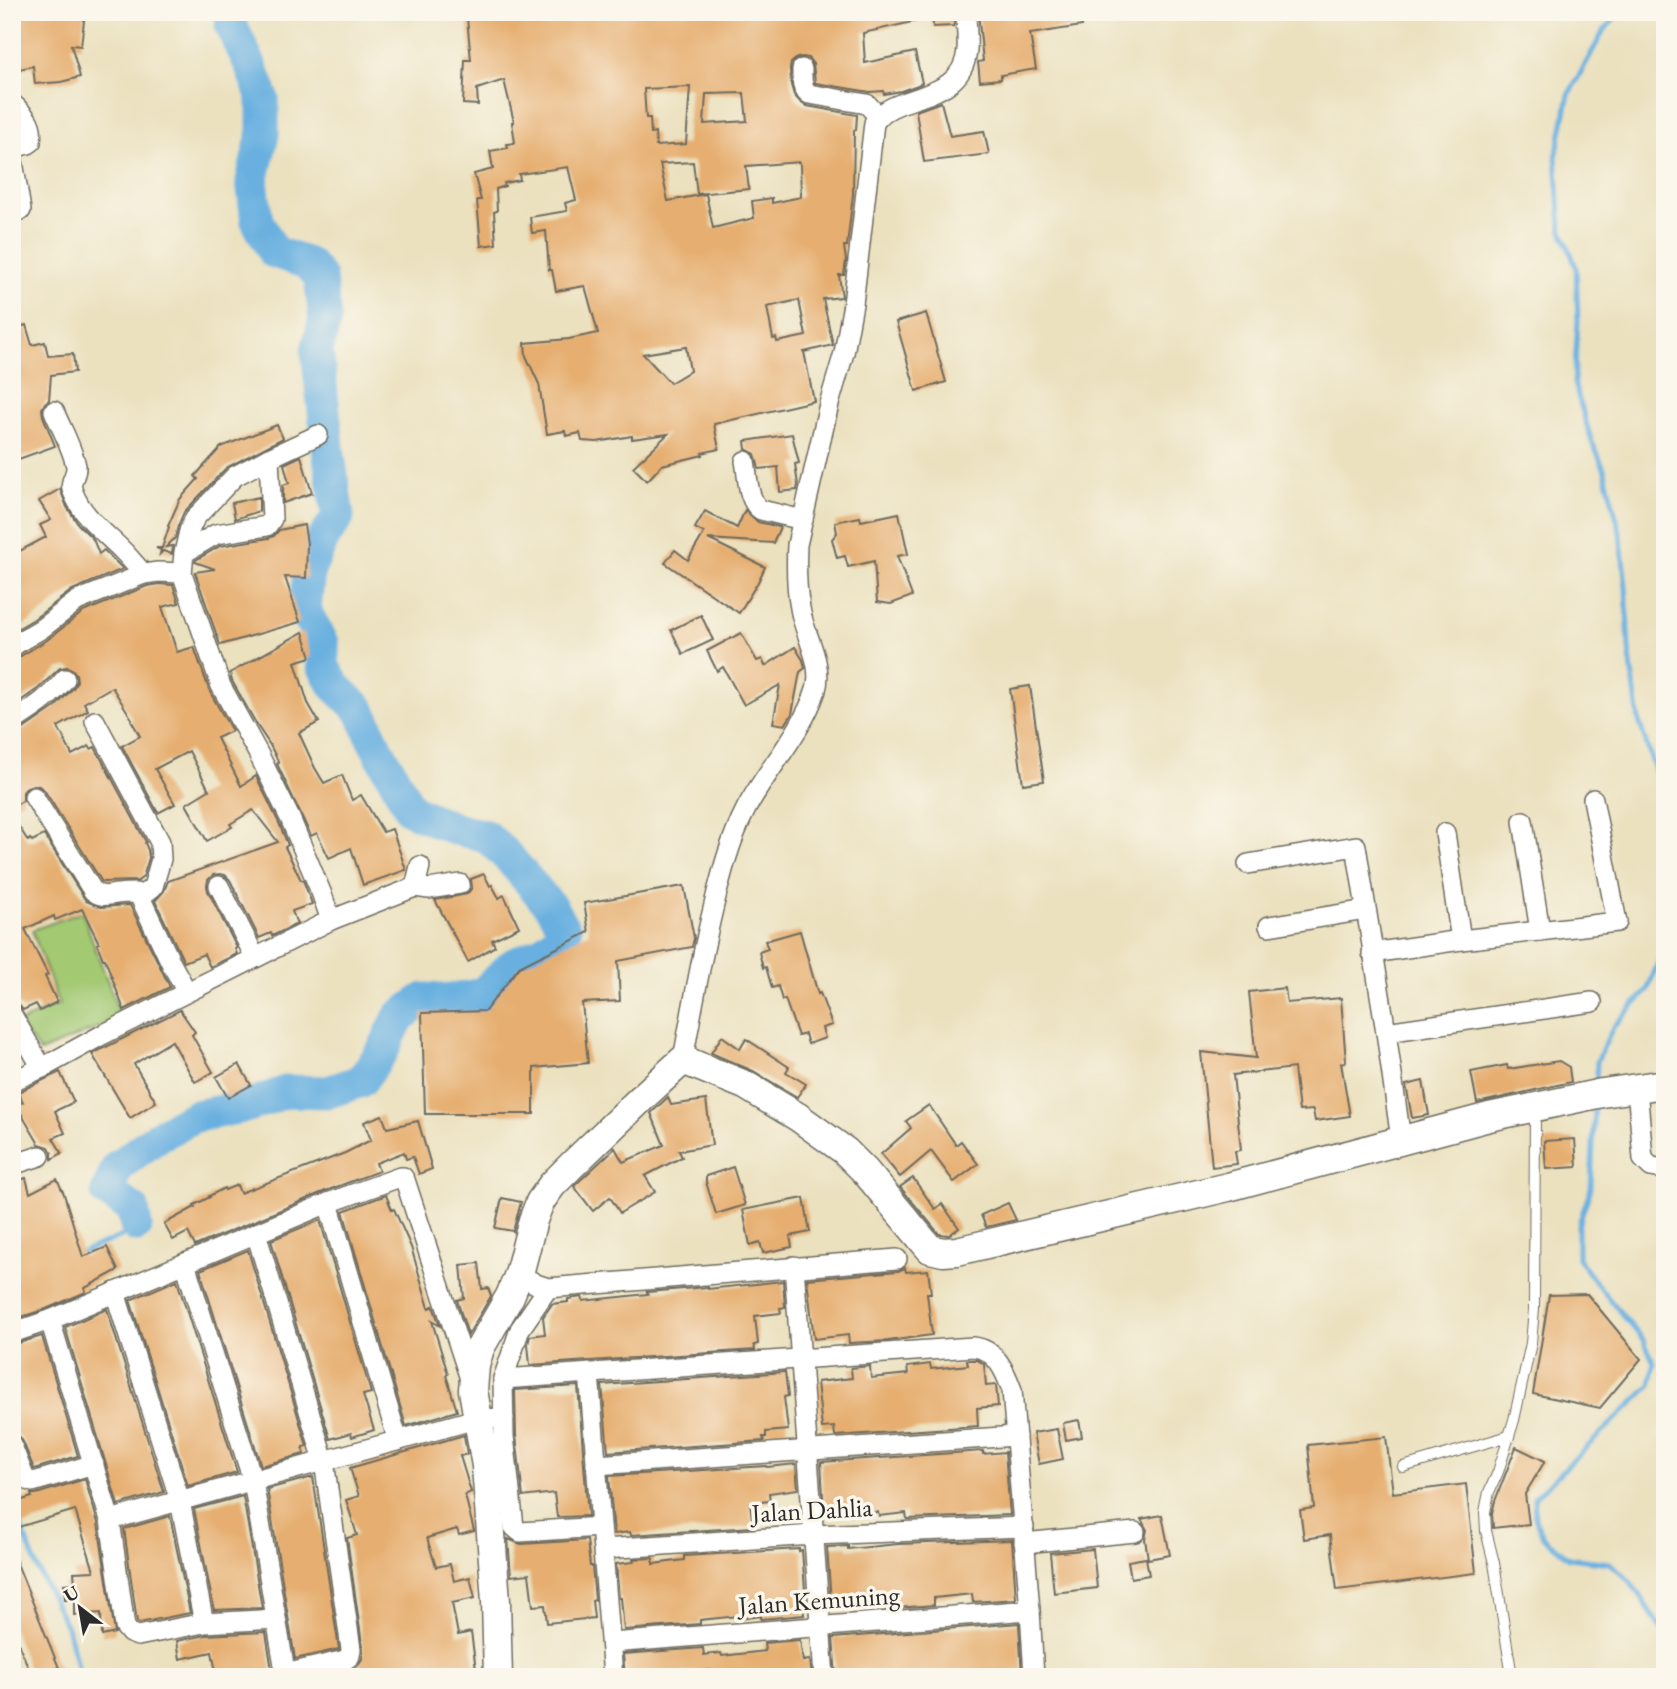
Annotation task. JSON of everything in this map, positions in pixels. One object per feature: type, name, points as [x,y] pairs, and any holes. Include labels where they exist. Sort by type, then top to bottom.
[{"type":"street","points":[[473,1390],[480,1348],[510,1296],[540,1202],[552,1185],[683,1060],[700,962],[730,846],[746,809],[798,729],[816,691],[817,666],[800,609],[796,572],[797,545],[829,404],[844,353],[853,304],[874,123],[878,116],[891,107],[939,90],[958,76],[964,66],[967,52],[966,12]]},
{"type":"street","points":[[802,69],[803,83],[809,94],[867,104],[878,116]]},
{"type":"street","points":[[12,103],[31,123],[32,137],[32,142],[12,148]]},
{"type":"street","points":[[12,155],[21,211]]},
{"type":"street","points":[[54,411],[74,457],[76,472],[71,482],[72,492],[101,532],[144,574]]},
{"type":"street","points":[[318,435],[235,476],[195,518],[189,531],[183,563],[222,686],[290,818],[331,920]]},
{"type":"street","points":[[12,647],[77,601],[144,574],[183,563],[216,534],[267,526],[272,520],[269,458]]},
{"type":"street","points":[[745,461],[756,507],[803,520]]},
{"type":"street","points":[[12,722],[39,705],[65,679]]},
{"type":"street","points":[[95,721],[160,842],[161,859],[153,887],[141,897]]},
{"type":"street","points":[[34,797],[93,891],[105,896],[136,893],[141,897],[187,992]]},
{"type":"street","points":[[1372,953],[1617,922],[1593,799]]},
{"type":"street","points":[[1523,821],[1541,931]]},
{"type":"street","points":[[1445,833],[1461,940]]},
{"type":"street","points":[[1248,864],[1356,846],[1401,1140]]},
{"type":"street","points":[[415,887],[420,866]]},
{"type":"street","points":[[12,1080],[42,1068],[331,920],[415,887],[429,889],[460,884]]},
{"type":"street","points":[[219,886],[255,957]]},
{"type":"street","points":[[1269,926],[1366,910]]},
{"type":"street","points":[[1386,1032],[1592,1002]]},
{"type":"street","points":[[12,1015],[42,1068]]},
{"type":"street","points":[[683,1060],[745,1085],[845,1151],[930,1249],[943,1252],[957,1251],[1228,1186],[1535,1106],[1665,1084]]},
{"type":"street","points":[[1637,1087],[1643,1159],[1651,1167],[1665,1169]]},
{"type":"street","points":[[12,1165],[40,1156]]},
{"type":"street","points":[[12,1333],[50,1320],[328,1203],[403,1177],[473,1390],[504,1436],[514,1527],[520,1532],[601,1527]]},
{"type":"street","points":[[328,1203],[398,1441]]},
{"type":"street","points":[[184,1263],[253,1481],[286,1675],[345,1660],[350,1656],[351,1650],[324,1461],[256,1233]]},
{"type":"street","points":[[519,1274],[548,1288],[897,1259]]},
{"type":"street","points":[[794,1266],[824,1677]]},
{"type":"street","points":[[498,1677],[488,1486],[491,1419],[520,1329],[548,1288]]},
{"type":"street","points":[[115,1293],[180,1501],[204,1623]]},
{"type":"street","points":[[50,1320],[110,1520],[125,1627],[138,1636],[204,1623],[276,1619]]},
{"type":"street","points":[[503,1378],[983,1348],[998,1361],[1012,1390],[1034,1677]]},
{"type":"street","points":[[589,1373],[613,1677]]},
{"type":"street","points":[[110,1520],[398,1441],[491,1419]]},
{"type":"street","points":[[596,1465],[1016,1436]]},
{"type":"street","points":[[12,1446],[28,1481],[33,1482],[94,1464]]},
{"type":"street","name":"Jalan Dahlia","points":[[604,1549],[814,1535],[1135,1532]]},
{"type":"street","name":"Jalan Kemuning","points":[[611,1643],[1030,1610]]},
{"type":"lane","points":[[1512,1677],[1485,1512],[1489,1492],[1509,1436],[1527,1362],[1534,1309],[1535,1106]]},
{"type":"lane","points":[[1403,1467],[1509,1436]]},
{"type":"green space","points":[[82,912],[121,1018],[40,1052],[19,1023],[59,1004],[32,930]]},
{"type":"building","points":[[12,12],[85,12],[81,46],[71,45],[80,77],[35,84],[33,66],[20,69],[12,37]]},
{"type":"building","points":[[500,12],[583,17],[582,12],[926,12],[926,19],[863,33],[865,63],[915,52],[922,83],[918,85],[884,94],[883,91],[870,92],[815,83],[813,64],[808,58],[797,58],[791,63],[791,85],[794,95],[801,103],[857,115],[854,130],[853,194],[847,246],[844,246],[846,261],[844,275],[839,275],[842,297],[823,299],[833,345],[804,352],[814,401],[714,424],[719,449],[662,465],[647,481],[633,467],[668,434],[597,442],[582,441],[580,433],[566,436],[565,431],[547,434],[539,384],[526,356],[525,343],[598,333],[585,286],[556,291],[552,270],[549,270],[546,231],[532,233],[530,217],[567,211],[565,203],[576,200],[568,167],[519,174],[520,180],[504,183],[505,186],[496,189],[496,244],[481,246],[477,200],[481,200],[474,174],[493,169],[490,151],[508,148],[507,144],[515,143],[514,122],[504,80],[477,89],[478,105],[463,104],[465,60],[471,60],[467,18],[500,15]],"holes":[[[690,87],[686,144],[656,146],[655,133],[651,134],[650,118],[646,118],[644,89]],[[744,93],[747,121],[704,124],[706,94]],[[693,162],[697,194],[749,189],[746,166],[800,162],[801,197],[772,203],[772,198],[752,201],[754,218],[713,228],[706,194],[668,201],[660,164]],[[799,300],[806,336],[777,342],[776,338],[773,339],[767,307]],[[686,347],[690,371],[670,383],[643,354]]]},
{"type":"building","points":[[932,12],[954,12],[954,26],[933,27]]},
{"type":"building","points":[[978,12],[1080,12],[1082,26],[1030,34],[1036,69],[1001,75],[1001,79],[980,81],[978,62],[983,61]]},
{"type":"building","points":[[941,102],[950,136],[984,131],[989,154],[924,162],[916,111]]},
{"type":"building","points":[[926,313],[946,382],[916,391],[896,322]]},
{"type":"building","points":[[26,325],[32,345],[45,342],[48,356],[73,354],[75,372],[51,375],[49,400],[42,409],[55,446],[16,460],[12,449],[12,329]]},
{"type":"building","points":[[277,425],[283,438],[226,468],[184,512],[175,538],[166,547],[173,546],[172,554],[163,551],[160,554],[161,550],[156,548],[162,548],[180,499],[198,479],[195,476],[221,447]]},
{"type":"building","points":[[792,434],[799,463],[795,464],[797,490],[780,492],[778,467],[759,469],[755,454],[746,449],[745,441]]},
{"type":"building","points":[[301,456],[312,493],[283,503],[283,485],[289,483],[284,464]]},
{"type":"building","points":[[60,489],[67,507],[78,524],[93,539],[99,554],[104,550],[123,569],[72,590],[12,632],[12,555],[46,537],[40,525],[51,520],[39,501]]},
{"type":"building","points":[[259,497],[259,511],[235,519],[232,503]]},
{"type":"building","points":[[745,510],[758,522],[780,527],[773,543],[708,539],[765,567],[739,613],[665,563],[675,550],[688,560],[704,533],[695,528],[705,511],[737,528]]},
{"type":"building","points":[[899,513],[908,554],[897,556],[912,596],[891,604],[877,602],[874,561],[848,567],[845,556],[837,558],[832,539],[837,533],[835,522],[860,517],[861,521]]},
{"type":"building","points":[[304,525],[307,543],[306,578],[285,577],[300,622],[220,645],[195,572],[215,569],[195,562],[196,560],[220,546],[269,538],[279,530]]},
{"type":"building","points":[[173,585],[179,603],[162,607],[177,652],[194,647],[210,692],[232,731],[217,738],[241,786],[256,776],[279,823],[288,845],[285,847],[303,880],[312,904],[292,911],[297,924],[272,936],[271,933],[259,938],[230,880],[225,875],[213,875],[208,880],[208,891],[237,948],[237,954],[210,967],[204,954],[184,962],[155,901],[168,881],[278,842],[253,810],[230,824],[232,827],[207,841],[186,804],[209,790],[189,751],[155,769],[175,804],[158,813],[122,746],[140,736],[112,687],[84,703],[88,710],[58,727],[72,755],[89,746],[91,749],[95,747],[146,842],[149,858],[143,877],[138,881],[102,882],[39,786],[27,787],[23,792],[23,801],[12,807],[12,734],[55,707],[77,681],[72,669],[60,668],[39,688],[12,707],[12,659],[47,640],[83,612],[147,586]]},
{"type":"building","points":[[701,615],[713,640],[683,654],[671,630]]},
{"type":"building","points":[[303,632],[311,657],[295,662],[308,703],[319,722],[299,733],[324,783],[342,775],[352,800],[361,795],[383,832],[392,829],[406,870],[363,885],[351,848],[329,858],[317,833],[311,836],[277,764],[279,763],[230,673]]},
{"type":"building","points":[[741,633],[757,661],[762,659],[765,666],[795,647],[803,660],[805,668],[800,672],[792,714],[785,725],[773,723],[780,685],[744,705],[723,667],[717,671],[707,651]]},
{"type":"building","points":[[1030,686],[1044,781],[1023,784],[1010,689]]},
{"type":"building","points":[[12,816],[28,841],[44,835],[86,901],[101,907],[130,905],[170,987],[124,1010],[97,944],[99,943],[82,909],[55,920],[54,916],[25,929],[48,975],[45,976],[57,1002],[40,1011],[36,1004],[23,1010],[12,1003]]},
{"type":"building","points":[[484,874],[499,898],[504,895],[519,927],[492,940],[495,946],[468,962],[435,900],[467,894],[472,888],[471,879]]},
{"type":"building","points":[[684,886],[694,938],[692,947],[618,961],[620,1001],[582,1003],[588,1063],[534,1068],[534,1114],[425,1114],[422,1013],[485,1011],[519,967],[589,932],[584,903]]},
{"type":"building","points":[[800,931],[818,994],[820,993],[832,1025],[822,1028],[825,1038],[808,1044],[805,1034],[798,1036],[778,986],[772,988],[759,952],[768,949],[765,941]]},
{"type":"building","points":[[1285,988],[1287,1003],[1341,998],[1346,1062],[1341,1063],[1350,1116],[1315,1121],[1313,1110],[1299,1111],[1294,1068],[1233,1075],[1241,1150],[1235,1151],[1237,1164],[1212,1167],[1201,1052],[1256,1058],[1249,992]]},
{"type":"building","points":[[180,1010],[195,1032],[192,1035],[213,1072],[195,1082],[172,1041],[134,1064],[156,1102],[130,1118],[92,1054]]},
{"type":"building","points":[[722,1036],[740,1049],[746,1039],[789,1067],[786,1072],[806,1084],[797,1097],[753,1071],[711,1053]]},
{"type":"building","points":[[1559,1061],[1569,1067],[1571,1082],[1477,1103],[1471,1072],[1507,1065],[1508,1069]]},
{"type":"building","points":[[239,1064],[251,1085],[228,1098],[216,1077]]},
{"type":"building","points":[[60,1072],[74,1102],[55,1111],[65,1133],[53,1138],[62,1153],[52,1159],[49,1147],[39,1144],[16,1105],[23,1102],[18,1092]]},
{"type":"building","points":[[1423,1081],[1429,1115],[1412,1118],[1406,1085]]},
{"type":"building","points":[[668,1097],[671,1105],[706,1100],[712,1145],[679,1151],[682,1157],[645,1176],[655,1192],[620,1213],[610,1197],[593,1211],[574,1186],[615,1148],[623,1162],[664,1145],[651,1113]]},
{"type":"building","points":[[929,1105],[956,1145],[961,1141],[978,1164],[954,1182],[931,1151],[900,1177],[881,1154],[911,1128],[906,1121]]},
{"type":"building","points":[[382,1115],[387,1128],[418,1121],[432,1169],[419,1174],[413,1157],[406,1159],[404,1152],[376,1163],[379,1171],[195,1246],[188,1232],[173,1240],[164,1224],[224,1188],[225,1190],[237,1185],[240,1193],[345,1153],[371,1140],[364,1122]]},
{"type":"building","points":[[1575,1139],[1577,1167],[1546,1169],[1544,1141]]},
{"type":"building","points":[[733,1167],[745,1205],[716,1214],[706,1176]]},
{"type":"building","points":[[26,1178],[30,1193],[57,1179],[83,1257],[107,1247],[118,1270],[85,1288],[86,1292],[12,1320],[12,1182]]},
{"type":"building","points":[[913,1178],[935,1209],[942,1204],[959,1228],[949,1235],[939,1234],[900,1187]]},
{"type":"building","points":[[386,1195],[411,1247],[429,1308],[433,1306],[440,1326],[432,1321],[457,1411],[406,1426],[343,1211]]},
{"type":"building","points":[[502,1198],[521,1202],[513,1231],[495,1228]]},
{"type":"building","points":[[804,1198],[810,1232],[790,1236],[792,1247],[763,1253],[760,1242],[750,1245],[743,1210]]},
{"type":"building","points":[[1008,1203],[1016,1220],[986,1227],[981,1215]]},
{"type":"building","points":[[320,1220],[371,1393],[363,1395],[374,1430],[352,1437],[351,1433],[330,1439],[271,1240]]},
{"type":"building","points":[[248,1250],[307,1446],[303,1447],[304,1454],[261,1466],[200,1270]]},
{"type":"building","points":[[479,1263],[482,1289],[488,1288],[491,1296],[468,1335],[457,1300],[464,1298],[461,1265]]},
{"type":"building","points":[[905,1268],[906,1272],[928,1270],[931,1293],[927,1293],[932,1335],[849,1343],[848,1335],[814,1339],[807,1279],[898,1271]]},
{"type":"building","points":[[177,1280],[237,1472],[188,1486],[130,1300]]},
{"type":"building","points":[[783,1281],[785,1307],[780,1308],[781,1313],[755,1316],[758,1344],[754,1345],[755,1350],[530,1365],[530,1336],[545,1334],[543,1317],[552,1304],[582,1297],[583,1301],[648,1294],[647,1292]]},
{"type":"building","points":[[1587,1294],[1641,1359],[1600,1408],[1533,1394],[1549,1295]]},
{"type":"building","points":[[107,1309],[164,1492],[118,1505],[65,1327]]},
{"type":"building","points":[[42,1336],[78,1456],[34,1469],[23,1442],[12,1429],[12,1345]]},
{"type":"building","points":[[967,1360],[977,1360],[984,1364],[986,1386],[996,1385],[998,1406],[977,1408],[978,1426],[835,1436],[834,1427],[822,1428],[817,1382],[852,1378],[851,1368],[870,1366],[871,1378],[908,1374],[907,1367],[930,1364],[931,1369],[968,1365]]},
{"type":"building","points":[[785,1372],[788,1396],[784,1397],[788,1430],[766,1432],[764,1441],[608,1452],[602,1385]]},
{"type":"building","points":[[578,1386],[588,1516],[557,1517],[554,1493],[523,1497],[516,1435],[515,1390]]},
{"type":"building","points":[[1079,1420],[1082,1437],[1066,1440],[1063,1423]]},
{"type":"building","points":[[1057,1429],[1063,1459],[1039,1464],[1033,1433]]},
{"type":"building","points":[[464,1435],[467,1454],[460,1456],[471,1492],[465,1495],[474,1531],[459,1535],[457,1529],[427,1538],[436,1567],[450,1564],[454,1581],[470,1577],[475,1598],[452,1603],[458,1635],[471,1632],[477,1677],[428,1677],[427,1673],[408,1677],[327,1677],[353,1670],[362,1659],[363,1651],[347,1538],[357,1535],[346,1500],[359,1496],[350,1468]]},
{"type":"building","points":[[1386,1437],[1393,1493],[1466,1484],[1476,1573],[1337,1590],[1330,1535],[1304,1539],[1300,1510],[1314,1508],[1308,1445]]},
{"type":"building","points":[[1516,1447],[1545,1461],[1525,1494],[1529,1524],[1493,1528],[1492,1513],[1495,1501]]},
{"type":"building","points":[[983,1451],[983,1454],[1005,1452],[1010,1515],[907,1519],[906,1513],[849,1515],[849,1511],[824,1514],[821,1462]]},
{"type":"building","points":[[796,1464],[798,1489],[769,1493],[770,1501],[750,1503],[753,1527],[614,1534],[609,1476]]},
{"type":"building","points":[[313,1477],[339,1649],[295,1659],[267,1489]]},
{"type":"building","points":[[85,1479],[98,1523],[115,1633],[102,1636],[101,1613],[75,1615],[75,1599],[65,1599],[64,1584],[75,1583],[74,1572],[94,1571],[75,1510],[12,1529],[12,1503],[32,1497],[31,1494]]},
{"type":"building","points":[[243,1496],[262,1608],[214,1610],[194,1509]]},
{"type":"building","points":[[1162,1515],[1170,1555],[1148,1559],[1145,1539],[1147,1530],[1141,1519]]},
{"type":"building","points":[[170,1516],[190,1613],[139,1623],[124,1529]]},
{"type":"building","points":[[508,1539],[521,1544],[587,1540],[592,1566],[594,1618],[547,1623],[545,1605],[533,1606],[529,1574],[511,1576]]},
{"type":"building","points":[[1012,1540],[1016,1599],[973,1602],[972,1594],[934,1598],[934,1605],[885,1609],[885,1604],[841,1609],[840,1600],[831,1601],[827,1547],[848,1546],[848,1549],[899,1544]]},
{"type":"building","points":[[1093,1549],[1097,1588],[1054,1593],[1050,1553]]},
{"type":"building","points":[[802,1550],[806,1604],[803,1604],[804,1615],[761,1619],[761,1616],[738,1619],[738,1616],[700,1620],[700,1624],[624,1630],[616,1564],[634,1562],[633,1559],[653,1558],[653,1564],[684,1560],[684,1556]]},
{"type":"building","points":[[12,1551],[61,1673],[51,1677],[32,1677],[12,1627]]},
{"type":"building","points":[[1146,1558],[1149,1575],[1131,1578],[1128,1561]]},
{"type":"building","points":[[1019,1623],[1022,1677],[836,1677],[833,1638]]},
{"type":"building","points":[[266,1632],[273,1677],[217,1677],[212,1652],[180,1659],[177,1641],[206,1635]]},
{"type":"building","points":[[800,1640],[803,1661],[810,1660],[812,1677],[728,1677],[728,1673],[710,1675],[710,1670],[625,1677],[623,1654],[703,1648],[704,1655],[721,1653],[722,1656],[765,1651],[764,1643]]},
{"type":"waterway","points":[[136,1226],[133,1209],[107,1192],[118,1166],[160,1135],[195,1116],[248,1106],[288,1091],[328,1092],[361,1081],[383,1050],[399,1017],[424,999],[454,1000],[482,994],[512,965],[544,951],[565,931],[551,907],[510,859],[486,836],[455,829],[411,810],[360,710],[335,686],[323,666],[323,643],[305,611],[309,570],[323,539],[338,517],[317,351],[325,319],[320,278],[309,264],[274,252],[257,221],[252,181],[263,134],[263,98],[231,25],[232,12]]},
{"type":"waterway","points":[[1596,1086],[1597,1061],[1613,1027],[1647,991],[1665,945],[1661,789],[1639,721],[1629,649],[1620,532],[1604,468],[1592,442],[1574,383],[1578,321],[1576,267],[1561,228],[1556,157],[1569,94],[1603,32],[1620,12]]},
{"type":"waterway","points":[[1595,1103],[1591,1188],[1578,1226],[1578,1258],[1644,1341],[1654,1363],[1651,1385],[1534,1498],[1535,1518],[1543,1537],[1569,1558],[1610,1563],[1631,1582],[1665,1635]]},
{"type":"waterway","points":[[78,1254],[127,1234],[136,1226]]},
{"type":"waterway","points":[[19,1521],[38,1570],[67,1627],[80,1677]]}]
